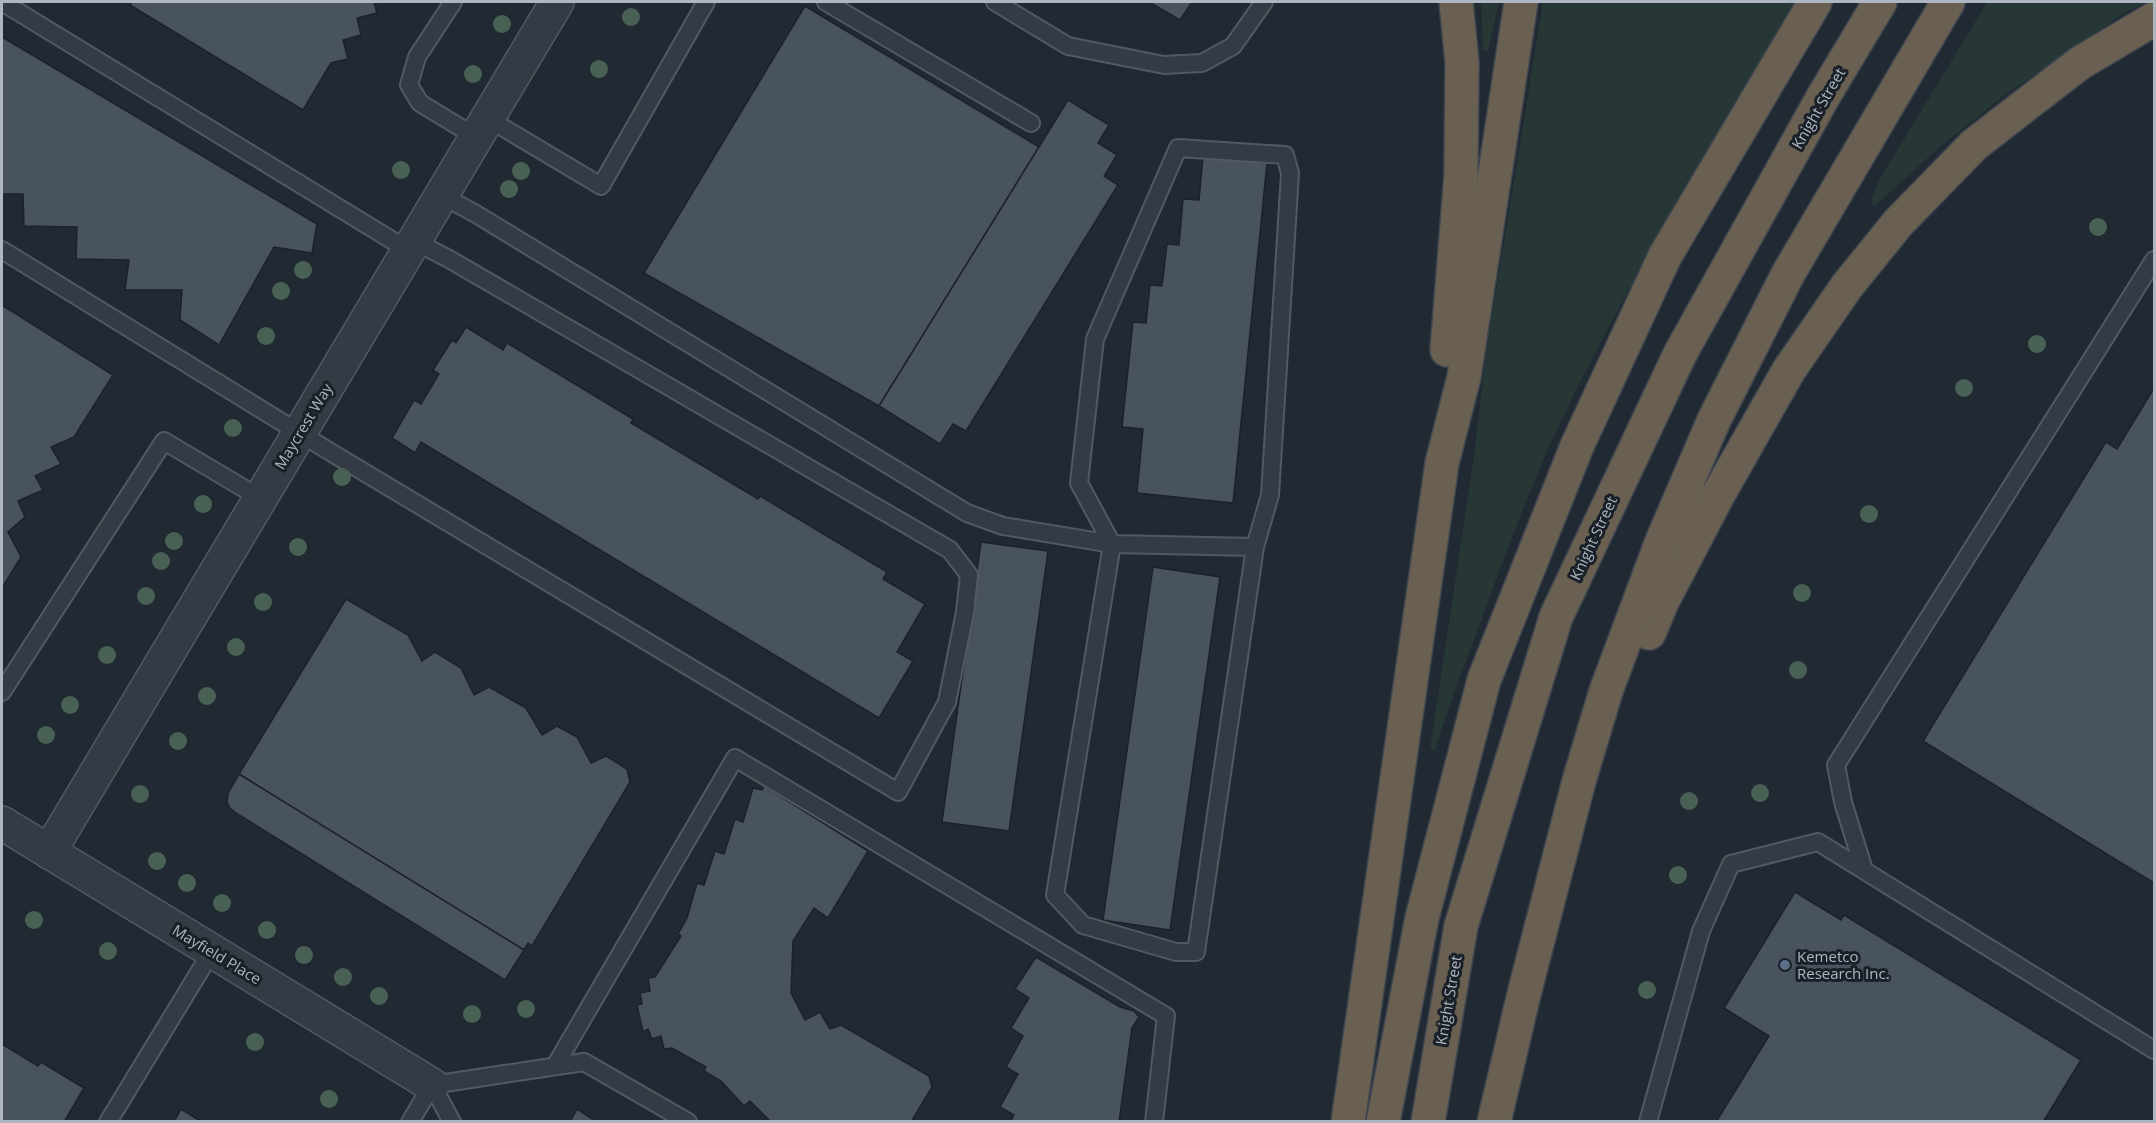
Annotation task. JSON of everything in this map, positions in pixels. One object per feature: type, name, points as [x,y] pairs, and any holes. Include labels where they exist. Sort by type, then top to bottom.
[{"type":"highway","points":[[1442,463],[1444,391],[1461,175],[1462,62],[1456,2]]},
{"type":"highway","points":[[1348,1122],[1442,463],[1464,377],[1521,2]]},
{"type":"highway","points":[[1383,1122],[1422,918],[1484,680],[1577,446],[1665,256],[1815,2]]},
{"type":"highway","name":"Knight Street","points":[[1428,1122],[1461,926],[1556,617],[1680,354],[1823,97],[1880,2]]},
{"type":"highway","points":[[1494,1122],[1524,994],[1579,781],[1606,691],[1662,541],[1714,420],[1788,274],[1948,2]]},
{"type":"highway","points":[[1579,781],[1626,688],[1662,602],[1718,495],[1789,370],[1847,286],[1898,223],[1974,145],[2080,63],[2154,19]]},
{"type":"street","name":"Maycrest Way","points":[[49,852],[557,2]]},
{"type":"street","name":"Mayfield Place","points":[[2,823],[432,1085]]},
{"type":"lane","points":[[2,2],[411,245],[950,550],[969,575],[947,702],[898,792],[2,250]]},
{"type":"lane","points":[[453,2],[417,57],[410,85],[420,104],[482,127],[601,186],[706,2]]},
{"type":"lane","points":[[826,2],[1031,123]]},
{"type":"lane","points":[[994,2],[1068,46],[1164,65],[1202,63],[1233,46],[1264,2]]},
{"type":"lane","points":[[1178,148],[1284,155],[1290,173],[1270,495],[1255,547],[1196,952],[1176,952],[1083,925],[1055,895],[1112,544],[1079,483],[1095,339],[1178,148]]},
{"type":"lane","points":[[441,195],[968,513],[1003,526],[1112,544],[1255,547]]},
{"type":"lane","points":[[1864,870],[1843,802],[1836,765],[2154,261]]},
{"type":"lane","points":[[2,692],[164,441],[260,498]]},
{"type":"lane","points":[[555,1066],[735,758],[1166,1016],[1154,1122]]},
{"type":"lane","points":[[1648,1122],[1701,931],[1731,864],[1818,842],[2154,1050]]},
{"type":"lane","points":[[108,1122],[212,951]]},
{"type":"lane","points":[[432,1085],[584,1062],[688,1122]]},
{"type":"lane","points":[[410,1122],[432,1085]]},
{"type":"lane","points":[[432,1085],[452,1122]]},
{"type":"shaded area","points":[[1481,2],[1499,2],[1488,51],[1483,51]]},
{"type":"shaded area","points":[[1543,2],[1797,2],[1653,246],[1573,396],[1515,529],[1452,698],[1435,751],[1430,749],[1474,456],[1487,347]]},
{"type":"shaded area","points":[[1987,2],[2147,2],[2123,14],[2008,93],[1942,145],[1875,206],[1872,204],[1872,197],[1880,179]]},
{"type":"building","points":[[132,2],[374,2],[377,13],[357,18],[361,35],[343,40],[348,59],[331,63],[303,110],[130,5]]},
{"type":"building","points":[[1149,2],[1192,2],[1180,20]]},
{"type":"building","points":[[805,6],[1039,147],[879,406],[644,273]]},
{"type":"building","points":[[2,37],[317,224],[312,253],[274,247],[219,345],[180,320],[182,290],[125,290],[129,260],[76,259],[77,227],[24,226],[23,194],[2,194]]},
{"type":"building","points":[[1068,100],[1109,125],[1098,143],[1117,155],[1104,176],[1118,185],[966,431],[953,424],[940,444],[879,406]]},
{"type":"building","points":[[1203,156],[1267,163],[1233,503],[1137,493],[1143,429],[1122,427],[1133,322],[1146,323],[1150,285],[1162,286],[1167,244],[1179,245],[1183,199],[1199,200]]},
{"type":"building","points":[[2,305],[113,375],[74,437],[51,447],[61,464],[35,476],[43,490],[18,501],[25,517],[8,532],[21,557],[2,588]]},
{"type":"building","points":[[466,327],[503,350],[507,343],[633,419],[631,423],[887,572],[883,579],[925,604],[897,652],[913,661],[879,718],[421,442],[415,453],[392,438],[414,400],[421,404],[439,374],[433,370],[452,340],[456,343]]},
{"type":"building","points":[[2154,388],[2154,883],[1923,741],[2106,442],[2117,449]]},
{"type":"building","points":[[981,542],[1048,551],[1009,831],[942,822]]},
{"type":"building","points":[[1153,567],[1220,577],[1170,930],[1103,920]]},
{"type":"building","points":[[346,599],[408,635],[422,661],[435,652],[461,668],[474,695],[489,687],[526,708],[542,735],[557,726],[577,737],[591,763],[606,756],[627,769],[630,782],[532,946],[528,943],[524,950],[239,774]]},
{"type":"building","points":[[239,774],[524,950],[505,980],[236,813],[227,802],[228,793]]},
{"type":"building","points":[[764,786],[868,851],[828,918],[814,908],[793,941],[791,993],[805,1020],[820,1012],[830,1029],[841,1025],[929,1076],[932,1087],[911,1122],[771,1122],[750,1101],[744,1106],[721,1081],[704,1071],[706,1067],[672,1048],[664,1049],[661,1036],[652,1039],[648,1029],[643,1032],[637,1005],[642,1004],[640,993],[650,991],[648,978],[655,977],[681,936],[678,934],[687,918],[697,883],[704,885],[715,851],[724,854],[735,819],[743,822],[753,788],[762,790]]},
{"type":"building","points":[[1795,892],[1841,920],[1844,915],[2081,1060],[2043,1122],[1716,1122],[1769,1036],[1724,1008]]},
{"type":"building","points":[[1036,957],[1120,1007],[1134,1011],[1139,1017],[1132,1028],[1119,1122],[1010,1122],[1014,1115],[1000,1107],[1018,1074],[1006,1067],[1023,1036],[1011,1028],[1029,998],[1015,989]]},
{"type":"building","points":[[2,1044],[38,1066],[41,1062],[84,1088],[64,1122],[2,1122]]},
{"type":"building","points":[[181,1109],[202,1122],[174,1122]]},
{"type":"building","points":[[577,1109],[597,1122],[570,1122]]},
{"type":"place","name":"Kemetco Research Inc.","points":[[1785,965]]}]
